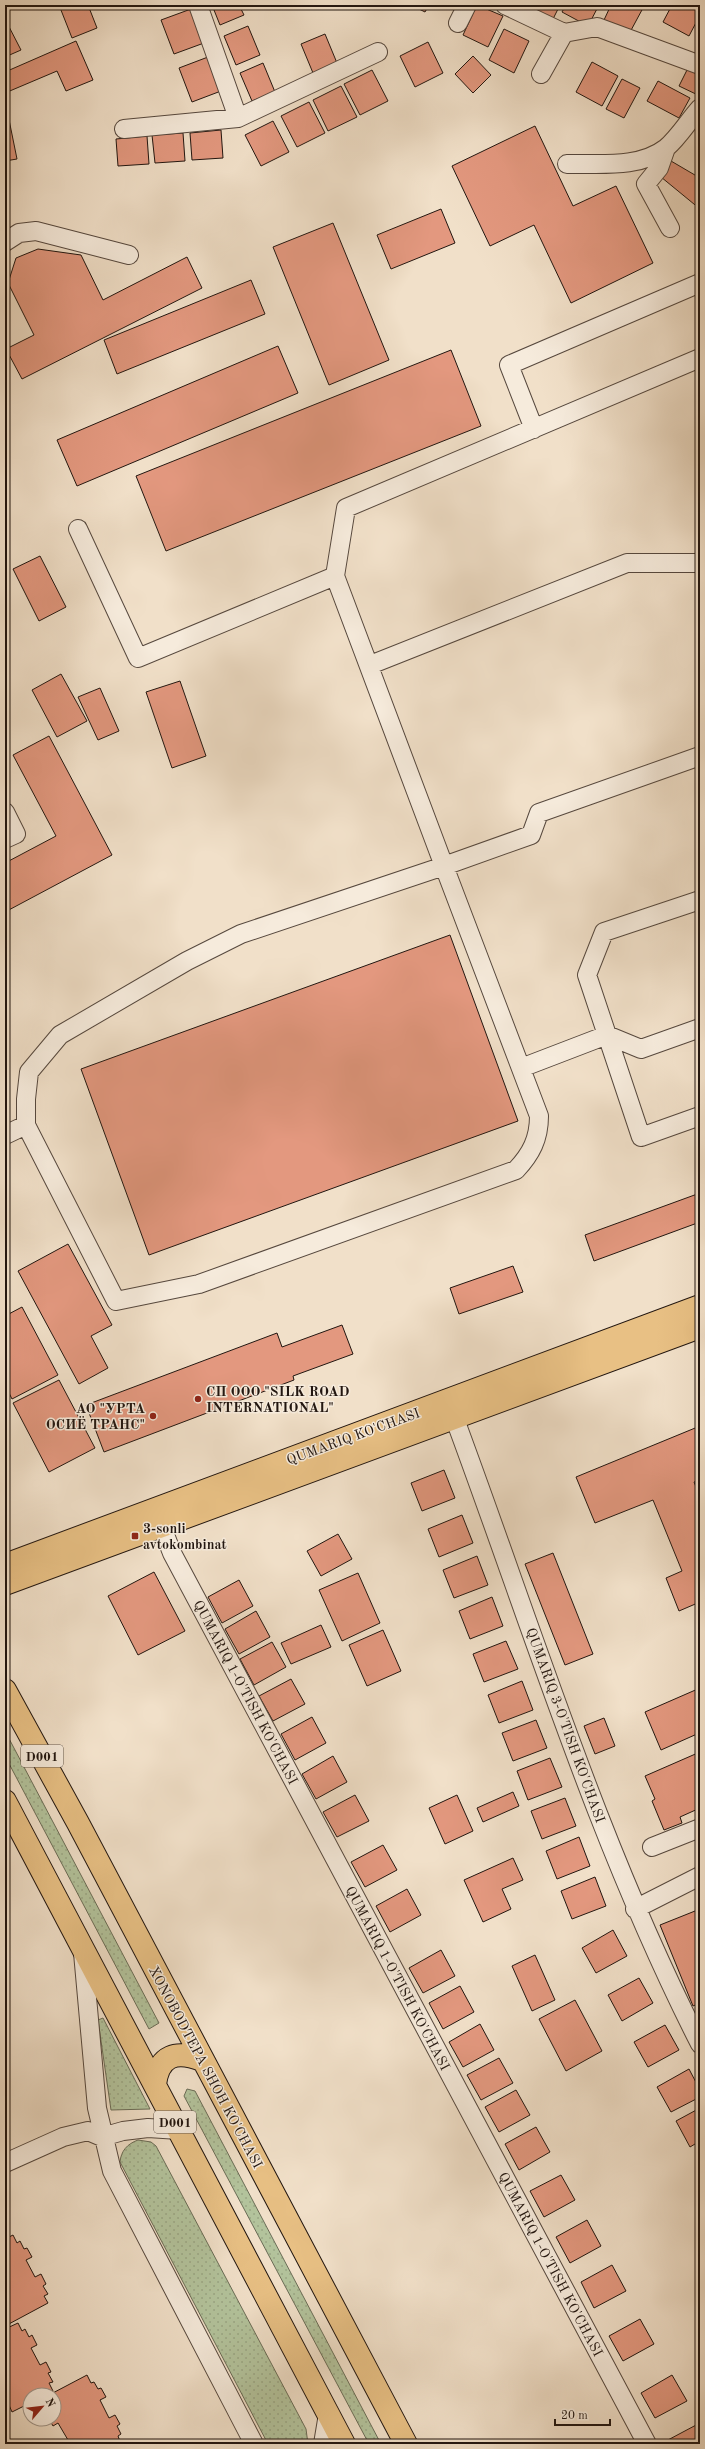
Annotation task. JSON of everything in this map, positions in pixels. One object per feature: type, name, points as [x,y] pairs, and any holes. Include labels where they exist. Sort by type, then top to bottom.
[{"type":"main road","name":"QUMARIQ KO'CHASI","points":[[451,1409],[700,1306]]},
{"type":"main road","name":"QUMARIQ KO'CHASI","points":[[5,1584],[159,1518],[356,1444],[451,1409],[700,1327]]},
{"type":"main road","name":"QUMARIQ KO'CHASI","points":[[5,1565],[159,1518]]},
{"type":"main road","name":"XONOBODTEPA SHOH KO'CHASI","points":[[5,1690],[78,1823],[406,2444]]},
{"type":"main road","name":"D001","points":[[5,1801],[344,2444]]},
{"type":"main road","points":[[155,2084],[160,2066],[171,2057],[185,2055],[202,2060]]},
{"type":"street","points":[[198,5],[238,118]]},
{"type":"street","points":[[458,23],[467,5]]},
{"type":"street","points":[[505,5],[564,33],[597,27],[700,65]]},
{"type":"street","points":[[541,74],[564,33]]},
{"type":"street","points":[[124,129],[238,118],[378,52]]},
{"type":"street","points":[[567,164],[631,162],[648,158],[666,148],[700,108]]},
{"type":"street","points":[[666,148],[659,168],[646,184],[670,228]]},
{"type":"street","points":[[5,242],[19,233],[36,231],[128,255]]},
{"type":"street","points":[[534,429],[509,365],[700,283]]},
{"type":"street","points":[[700,358],[346,508],[335,576],[370,665],[444,866],[539,1116],[539,1130],[535,1144],[527,1158],[516,1170],[199,1284],[116,1301],[26,1125],[26,1099],[29,1072],[60,1035],[187,962],[241,934],[444,866],[531,835],[539,813],[700,756]]},
{"type":"street","points":[[78,529],[138,658],[335,576]]},
{"type":"street","points":[[370,665],[627,563],[700,563]]},
{"type":"street","points":[[5,812],[16,834],[5,839]]},
{"type":"street","points":[[700,900],[604,932],[587,975],[641,1137],[700,1116]]},
{"type":"street","points":[[521,1068],[607,1035],[641,1049],[700,1028]]},
{"type":"street","points":[[5,1135],[26,1125]]},
{"type":"street","name":"QUMARIQ 3-O'TISH KO'CHASI","points":[[451,1409],[600,1821],[635,1909],[700,2044]]},
{"type":"street","name":"QUMARIQ 1-O'TISH KO'CHASI","points":[[159,1518],[172,1553],[647,2444]]},
{"type":"street","points":[[652,1847],[700,1828]]},
{"type":"street","points":[[635,1909],[700,1876]]},
{"type":"street","points":[[83,1948],[97,2108],[102,2137],[112,2171],[254,2444]]},
{"type":"street","points":[[5,2163],[63,2137],[88,2131],[102,2137],[123,2131],[148,2128],[179,2130]]},
{"type":"street","points":[[323,2444],[328,2414]]},
{"type":"green space","points":[[5,1731],[159,2023],[149,2029],[5,1756]]},
{"type":"green space","points":[[103,2018],[150,2109],[111,2110],[98,2020]]},
{"type":"green space","points":[[187,2089],[195,2091],[381,2444],[369,2444],[184,2096]]},
{"type":"green space","points":[[138,2140],[151,2142],[156,2146],[306,2429],[308,2444],[268,2444],[120,2162],[125,2148]]},
{"type":"building","points":[[59,5],[88,5],[97,28],[72,38]]},
{"type":"building","points":[[212,5],[239,5],[244,15],[220,25]]},
{"type":"building","points":[[411,5],[429,5],[425,12]]},
{"type":"building","points":[[477,5],[503,16],[488,47],[463,35]]},
{"type":"building","points":[[527,5],[560,5],[552,21],[526,7]]},
{"type":"building","points":[[566,5],[599,5],[588,26],[562,12]]},
{"type":"building","points":[[611,5],[637,5],[643,8],[629,34],[604,20]]},
{"type":"building","points":[[672,5],[692,5],[700,9],[700,15],[689,36],[663,22]]},
{"type":"building","points":[[191,9],[204,43],[174,54],[161,20]]},
{"type":"building","points":[[5,19],[21,50],[5,57]]},
{"type":"building","points":[[248,26],[260,55],[236,65],[224,36]]},
{"type":"building","points":[[504,29],[529,41],[514,73],[489,60]]},
{"type":"building","points":[[325,34],[337,63],[313,73],[301,44]]},
{"type":"building","points":[[76,41],[93,80],[66,91],[57,71],[5,93],[5,72]]},
{"type":"building","points":[[428,42],[443,73],[415,87],[400,56]]},
{"type":"building","points":[[473,56],[491,75],[473,93],[455,74]]},
{"type":"building","points":[[208,57],[221,91],[192,102],[179,68]]},
{"type":"building","points":[[592,62],[618,76],[602,106],[576,92]]},
{"type":"building","points":[[263,63],[275,92],[252,101],[240,73]]},
{"type":"building","points":[[688,68],[700,75],[700,96],[679,86]]},
{"type":"building","points":[[372,70],[388,101],[360,115],[344,84]]},
{"type":"building","points":[[622,79],[640,88],[624,118],[606,109]]},
{"type":"building","points":[[658,81],[690,98],[679,118],[647,101]]},
{"type":"building","points":[[341,86],[357,117],[328,131],[313,100]]},
{"type":"building","points":[[5,100],[17,159],[5,161]]},
{"type":"building","points":[[309,102],[325,133],[297,147],[281,116]]},
{"type":"building","points":[[273,121],[289,152],[261,166],[245,135]]},
{"type":"building","points":[[535,126],[573,206],[616,186],[653,263],[571,303],[534,225],[490,246],[452,166]]},
{"type":"building","points":[[221,130],[223,158],[192,160],[190,133]]},
{"type":"building","points":[[183,133],[185,161],[155,163],[152,135]]},
{"type":"building","points":[[147,136],[149,164],[118,166],[116,139]]},
{"type":"building","points":[[671,161],[700,178],[700,209],[661,177]]},
{"type":"building","points":[[441,209],[455,243],[391,269],[377,235]]},
{"type":"building","points":[[333,223],[389,360],[329,385],[273,247]]},
{"type":"building","points":[[38,249],[81,255],[103,300],[187,257],[202,288],[22,379],[6,349],[34,335],[8,283],[16,258]]},
{"type":"building","points":[[251,280],[265,314],[117,374],[104,340]]},
{"type":"building","points":[[278,346],[298,393],[77,486],[57,440]]},
{"type":"building","points":[[451,350],[481,426],[166,551],[136,476]]},
{"type":"building","points":[[40,556],[66,607],[39,621],[13,569]]},
{"type":"building","points":[[61,674],[87,721],[57,737],[32,690]]},
{"type":"building","points":[[180,681],[206,756],[172,768],[146,692]]},
{"type":"building","points":[[100,688],[119,731],[98,740],[78,697]]},
{"type":"building","points":[[49,736],[112,855],[5,912],[5,863],[56,836],[13,755]]},
{"type":"building","points":[[450,935],[518,1121],[149,1255],[81,1069]]},
{"type":"building","points":[[700,1193],[700,1222],[594,1261],[585,1235]]},
{"type":"building","points":[[68,1244],[112,1325],[91,1336],[108,1368],[79,1384],[18,1271]]},
{"type":"building","points":[[513,1266],[523,1292],[459,1314],[450,1288]]},
{"type":"building","points":[[22,1307],[58,1375],[12,1399],[5,1385],[5,1316]]},
{"type":"building","points":[[342,1325],[353,1354],[293,1376],[294,1380],[104,1452],[86,1405],[277,1333],[282,1347]]},
{"type":"building","points":[[59,1380],[95,1448],[49,1472],[13,1403]]},
{"type":"building","points":[[700,1426],[700,1480],[694,1482],[700,1497],[700,1602],[679,1611],[666,1578],[682,1571],[653,1500],[595,1523],[576,1477]]},
{"type":"building","points":[[444,1470],[455,1498],[422,1511],[411,1483]]},
{"type":"building","points":[[462,1515],[473,1543],[439,1557],[428,1529]]},
{"type":"building","points":[[338,1534],[352,1559],[321,1576],[307,1551]]},
{"type":"building","points":[[553,1553],[593,1654],[565,1665],[525,1564]]},
{"type":"building","points":[[477,1556],[488,1585],[454,1598],[443,1570]]},
{"type":"building","points":[[154,1572],[185,1631],[138,1655],[108,1596]]},
{"type":"building","points":[[358,1573],[380,1623],[342,1641],[319,1590]]},
{"type":"building","points":[[239,1580],[253,1606],[222,1623],[208,1597]]},
{"type":"building","points":[[492,1597],[503,1626],[470,1639],[459,1611]]},
{"type":"building","points":[[256,1611],[270,1637],[239,1654],[225,1629]]},
{"type":"building","points":[[321,1625],[331,1647],[291,1664],[281,1643]]},
{"type":"building","points":[[383,1630],[401,1671],[367,1686],[349,1645]]},
{"type":"building","points":[[506,1641],[518,1669],[484,1682],[473,1654]]},
{"type":"building","points":[[272,1642],[286,1667],[254,1685],[240,1659]]},
{"type":"building","points":[[291,1679],[305,1704],[273,1721],[259,1696]]},
{"type":"building","points":[[522,1681],[533,1710],[499,1723],[488,1695]]},
{"type":"building","points":[[700,1688],[700,1740],[697,1734],[661,1750],[645,1712]]},
{"type":"building","points":[[312,1717],[326,1743],[295,1760],[281,1734]]},
{"type":"building","points":[[604,1718],[615,1746],[595,1754],[584,1726]]},
{"type":"building","points":[[536,1720],[547,1748],[513,1761],[502,1733]]},
{"type":"building","points":[[700,1752],[700,1808],[680,1817],[682,1823],[664,1830],[652,1801],[655,1799],[645,1776]]},
{"type":"building","points":[[333,1756],[347,1782],[316,1799],[302,1774]]},
{"type":"building","points":[[550,1758],[562,1787],[528,1800],[517,1771]]},
{"type":"building","points":[[513,1792],[519,1806],[483,1822],[477,1808]]},
{"type":"building","points":[[355,1795],[369,1821],[337,1837],[323,1812]]},
{"type":"building","points":[[457,1795],[473,1831],[445,1844],[429,1808]]},
{"type":"building","points":[[565,1798],[576,1826],[542,1839],[531,1811]]},
{"type":"building","points":[[579,1837],[590,1866],[557,1879],[546,1851]]},
{"type":"building","points":[[383,1845],[397,1870],[365,1887],[351,1862]]},
{"type":"building","points":[[513,1858],[523,1880],[502,1889],[511,1909],[483,1922],[464,1880]]},
{"type":"building","points":[[595,1877],[606,1906],[572,1919],[561,1891]]},
{"type":"building","points":[[407,1889],[421,1915],[390,1932],[376,1906]]},
{"type":"building","points":[[700,1909],[700,2003],[693,2006],[660,1925]]},
{"type":"building","points":[[613,1930],[627,1956],[596,1973],[582,1948]]},
{"type":"building","points":[[441,1950],[455,1976],[423,1993],[409,1968]]},
{"type":"building","points":[[535,1955],[555,2000],[532,2011],[512,1966]]},
{"type":"building","points":[[639,1978],[653,2003],[622,2021],[608,1995]]},
{"type":"building","points":[[460,1986],[474,2012],[443,2029],[429,2003]]},
{"type":"building","points":[[575,2000],[602,2051],[566,2071],[539,2019]]},
{"type":"building","points":[[480,2024],[494,2050],[463,2067],[449,2042]]},
{"type":"building","points":[[665,2025],[679,2050],[648,2067],[634,2042]]},
{"type":"building","points":[[499,2058],[513,2083],[481,2100],[467,2075]]},
{"type":"building","points":[[689,2069],[700,2090],[700,2097],[671,2112],[657,2087]]},
{"type":"building","points":[[516,2090],[530,2115],[499,2132],[485,2107]]},
{"type":"building","points":[[700,2108],[700,2141],[690,2147],[676,2121]]},
{"type":"building","points":[[536,2127],[550,2152],[519,2170],[505,2144]]},
{"type":"building","points":[[561,2175],[575,2200],[544,2217],[530,2191]]},
{"type":"building","points":[[587,2220],[601,2246],[570,2263],[556,2237]]},
{"type":"building","points":[[13,2235],[17,2243],[20,2241],[24,2249],[27,2248],[32,2257],[26,2260],[35,2277],[41,2274],[46,2284],[43,2286],[48,2294],[44,2296],[48,2303],[7,2325],[5,2321],[5,2239]]},
{"type":"building","points":[[612,2265],[626,2291],[594,2308],[581,2282]]},
{"type":"building","points":[[640,2319],[654,2344],[623,2361],[609,2336]]},
{"type":"building","points":[[18,2323],[22,2331],[25,2329],[29,2337],[32,2335],[37,2345],[31,2348],[40,2365],[46,2362],[51,2372],[48,2373],[53,2382],[49,2383],[51,2387],[22,2387],[22,2407],[12,2412],[9,2405],[5,2405],[5,2329]]},
{"type":"building","points":[[87,2375],[91,2383],[94,2382],[98,2389],[101,2388],[106,2397],[100,2400],[109,2418],[115,2415],[120,2424],[117,2426],[121,2434],[118,2436],[121,2444],[63,2444],[68,2440],[60,2427],[62,2427],[62,2388]]},
{"type":"building","points":[[672,2375],[687,2401],[655,2418],[641,2393]]},
{"type":"building","points":[[698,2424],[700,2444],[668,2444],[666,2441]]},
{"type":"place","name":"СП ООО \"SILK ROAD INTERNATIONAL\"","points":[[198,1399]]},
{"type":"place","name":"АО \"УРТА ОСИЁ ТРАНС\"","points":[[153,1416]]},
{"type":"place","name":"3-sonli avtokombinat","points":[[135,1536]]}]
